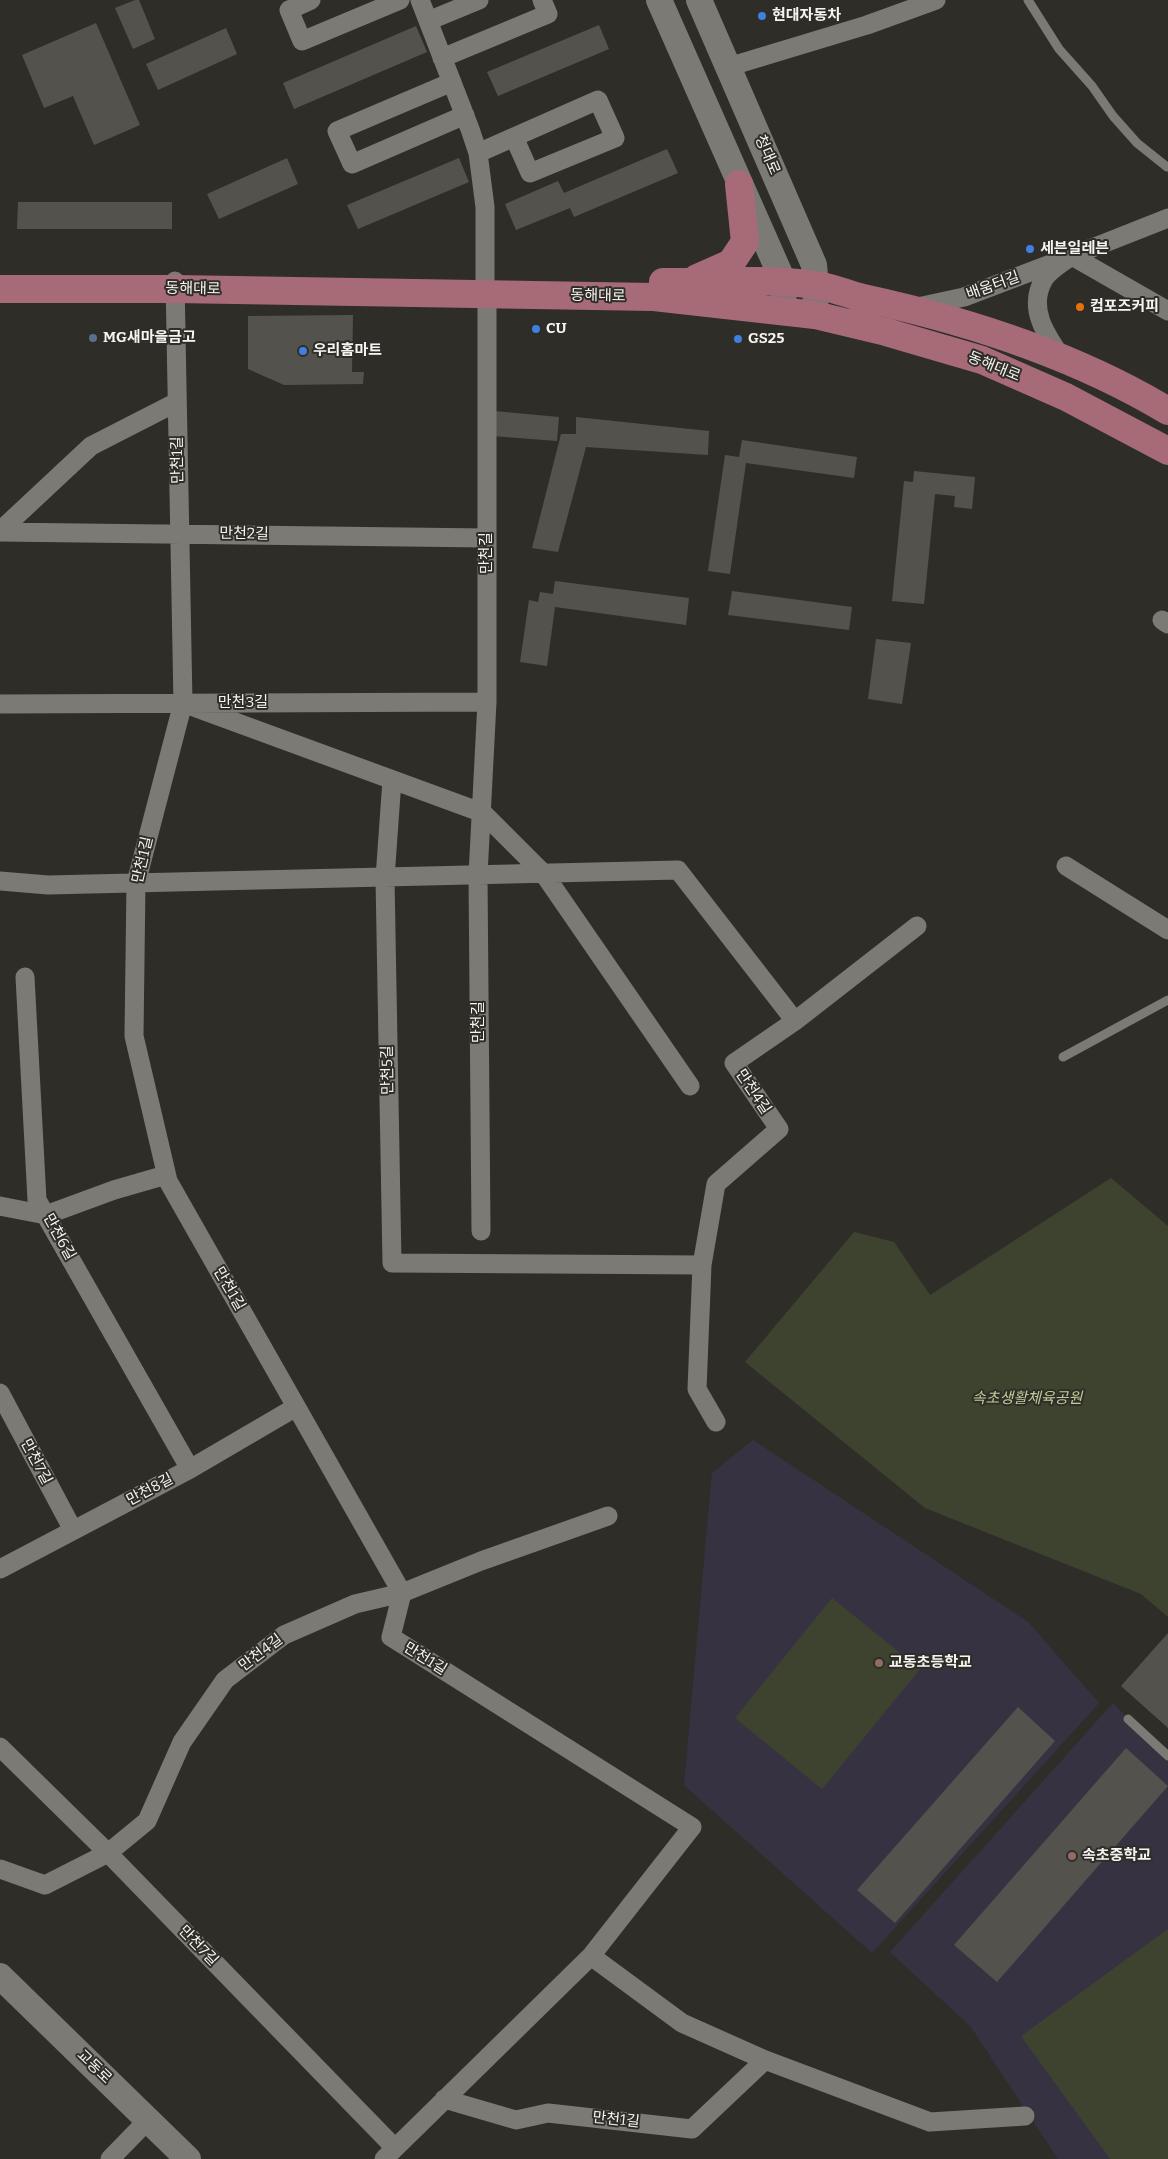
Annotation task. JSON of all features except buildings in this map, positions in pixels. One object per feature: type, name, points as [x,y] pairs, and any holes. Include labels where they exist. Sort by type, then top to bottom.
[{"type":"main road","points":[[687,282],[731,263],[746,242],[738,184]]},
{"type":"main road","name":"동해대로","points":[[0,281],[486,288],[687,282],[816,285],[912,308],[975,326],[1063,359],[1106,378],[1168,411]]},
{"type":"main road","name":"동해대로","points":[[0,289],[175,285]]},
{"type":"main road","name":"동해대로","points":[[486,288],[654,297],[815,315],[886,332],[982,360],[1066,397],[1168,451]]},
{"type":"street","points":[[311,0],[288,10],[302,41],[400,0]]},
{"type":"street","name":"만천길","points":[[420,0],[478,153],[485,207],[487,702],[483,813],[478,875],[481,1231]]},
{"type":"street","points":[[428,21],[478,0]]},
{"type":"street","points":[[442,58],[548,14],[542,0]]},
{"type":"street","points":[[659,0],[738,184],[784,283],[783,312]]},
{"type":"street","name":"청대로","points":[[699,0],[814,265],[816,285],[815,315]]},
{"type":"street","points":[[728,67],[867,26],[936,0]]},
{"type":"street","points":[[452,82],[337,131],[352,164],[465,115]]},
{"type":"street","points":[[478,153],[514,137],[598,100],[615,138],[530,173],[514,137]]},
{"type":"street","name":"배움터길","points":[[912,308],[964,297],[1168,218]]},
{"type":"street","points":[[1072,256],[1168,311]]},
{"type":"street","name":"배움터길","points":[[1063,359],[1044,332],[1038,315],[1039,297],[1044,278],[1072,256]]},
{"type":"street","name":"만천1길","points":[[175,285],[183,704],[136,883],[134,1036],[166,1175],[402,1593],[391,1637],[692,1827],[591,1956],[389,2153]]},
{"type":"street","points":[[0,531],[91,446],[177,402]]},
{"type":"street","name":"만천2길","points":[[0,531],[487,538]]},
{"type":"street","name":"만천3길","points":[[0,704],[487,702]]},
{"type":"street","points":[[183,704],[483,813],[544,874],[690,1086]]},
{"type":"street","name":"만천5길","points":[[392,780],[384,878],[392,1263],[702,1265]]},
{"type":"street","points":[[1066,866],[1168,930]]},
{"type":"street","points":[[0,881],[48,885],[678,870],[795,1021],[917,926]]},
{"type":"street","name":"만천6길","points":[[24,977],[37,1200],[190,1469]]},
{"type":"street","name":"만천4길","points":[[716,1422],[697,1390],[702,1265],[716,1184],[779,1129],[734,1063],[795,1021]]},
{"type":"street","points":[[0,1206],[46,1215],[114,1190],[166,1175]]},
{"type":"street","name":"만천7길","points":[[0,1393],[73,1530]]},
{"type":"street","name":"만천8길","points":[[0,1568],[190,1469],[296,1407]]},
{"type":"street","name":"만천4길","points":[[0,1868],[45,1885],[108,1853],[147,1822],[182,1742],[225,1680],[284,1635],[355,1604],[402,1593],[481,1561],[608,1516]]},
{"type":"street","name":"만천7길","points":[[0,1746],[108,1853],[389,2153]]},
{"type":"street","points":[[591,1956],[682,2023],[765,2060],[930,2122],[1025,2116]]},
{"type":"street","name":"교동로","points":[[0,1976],[188,2159]]},
{"type":"street","name":"만천1길","points":[[444,2099],[516,2120],[548,2113],[692,2129],[765,2060]]},
{"type":"street","points":[[110,2159],[148,2120]]},
{"type":"lane","points":[[1028,0],[1059,48],[1092,86],[1113,116],[1137,143],[1167,167]]},
{"type":"lane","points":[[1063,1057],[1168,1000]]},
{"type":"lane","points":[[1128,1719],[1168,1756]]},
{"type":"shaded area","name":"교동초등학교","points":[[753,1440],[1028,1622],[1099,1703],[872,1953],[684,1785],[712,1473]]},
{"type":"shaded area","name":"속초중학교","points":[[1113,1703],[1168,1759],[1168,2159],[1058,2159],[971,2027],[890,1952]]},
{"type":"green space","name":"속초생활체육공원","points":[[1111,1178],[1168,1226],[1168,1617],[1141,1594],[925,1508],[745,1362],[854,1232],[894,1242],[930,1295]]},
{"type":"green space","points":[[832,1598],[920,1669],[822,1789],[735,1718]]},
{"type":"green space","points":[[1168,1929],[1168,2159],[1110,2159],[1021,2036]]},
{"type":"place","name":"현대자동차","points":[[762,16]]},
{"type":"place","name":"세븐일레븐","points":[[1030,249]]},
{"type":"place","name":"컴포즈커피","points":[[1080,307]]},
{"type":"place","name":"CU","points":[[536,329]]},
{"type":"place","name":"MG새마을금고","points":[[93,338]]},
{"type":"place","name":"GS25","points":[[738,339]]},
{"type":"place","name":"우리홈마트","points":[[303,351]]},
{"type":"place","name":"교동초등학교","points":[[879,1663]]},
{"type":"place","name":"속초중학교","points":[[1072,1856]]}]
